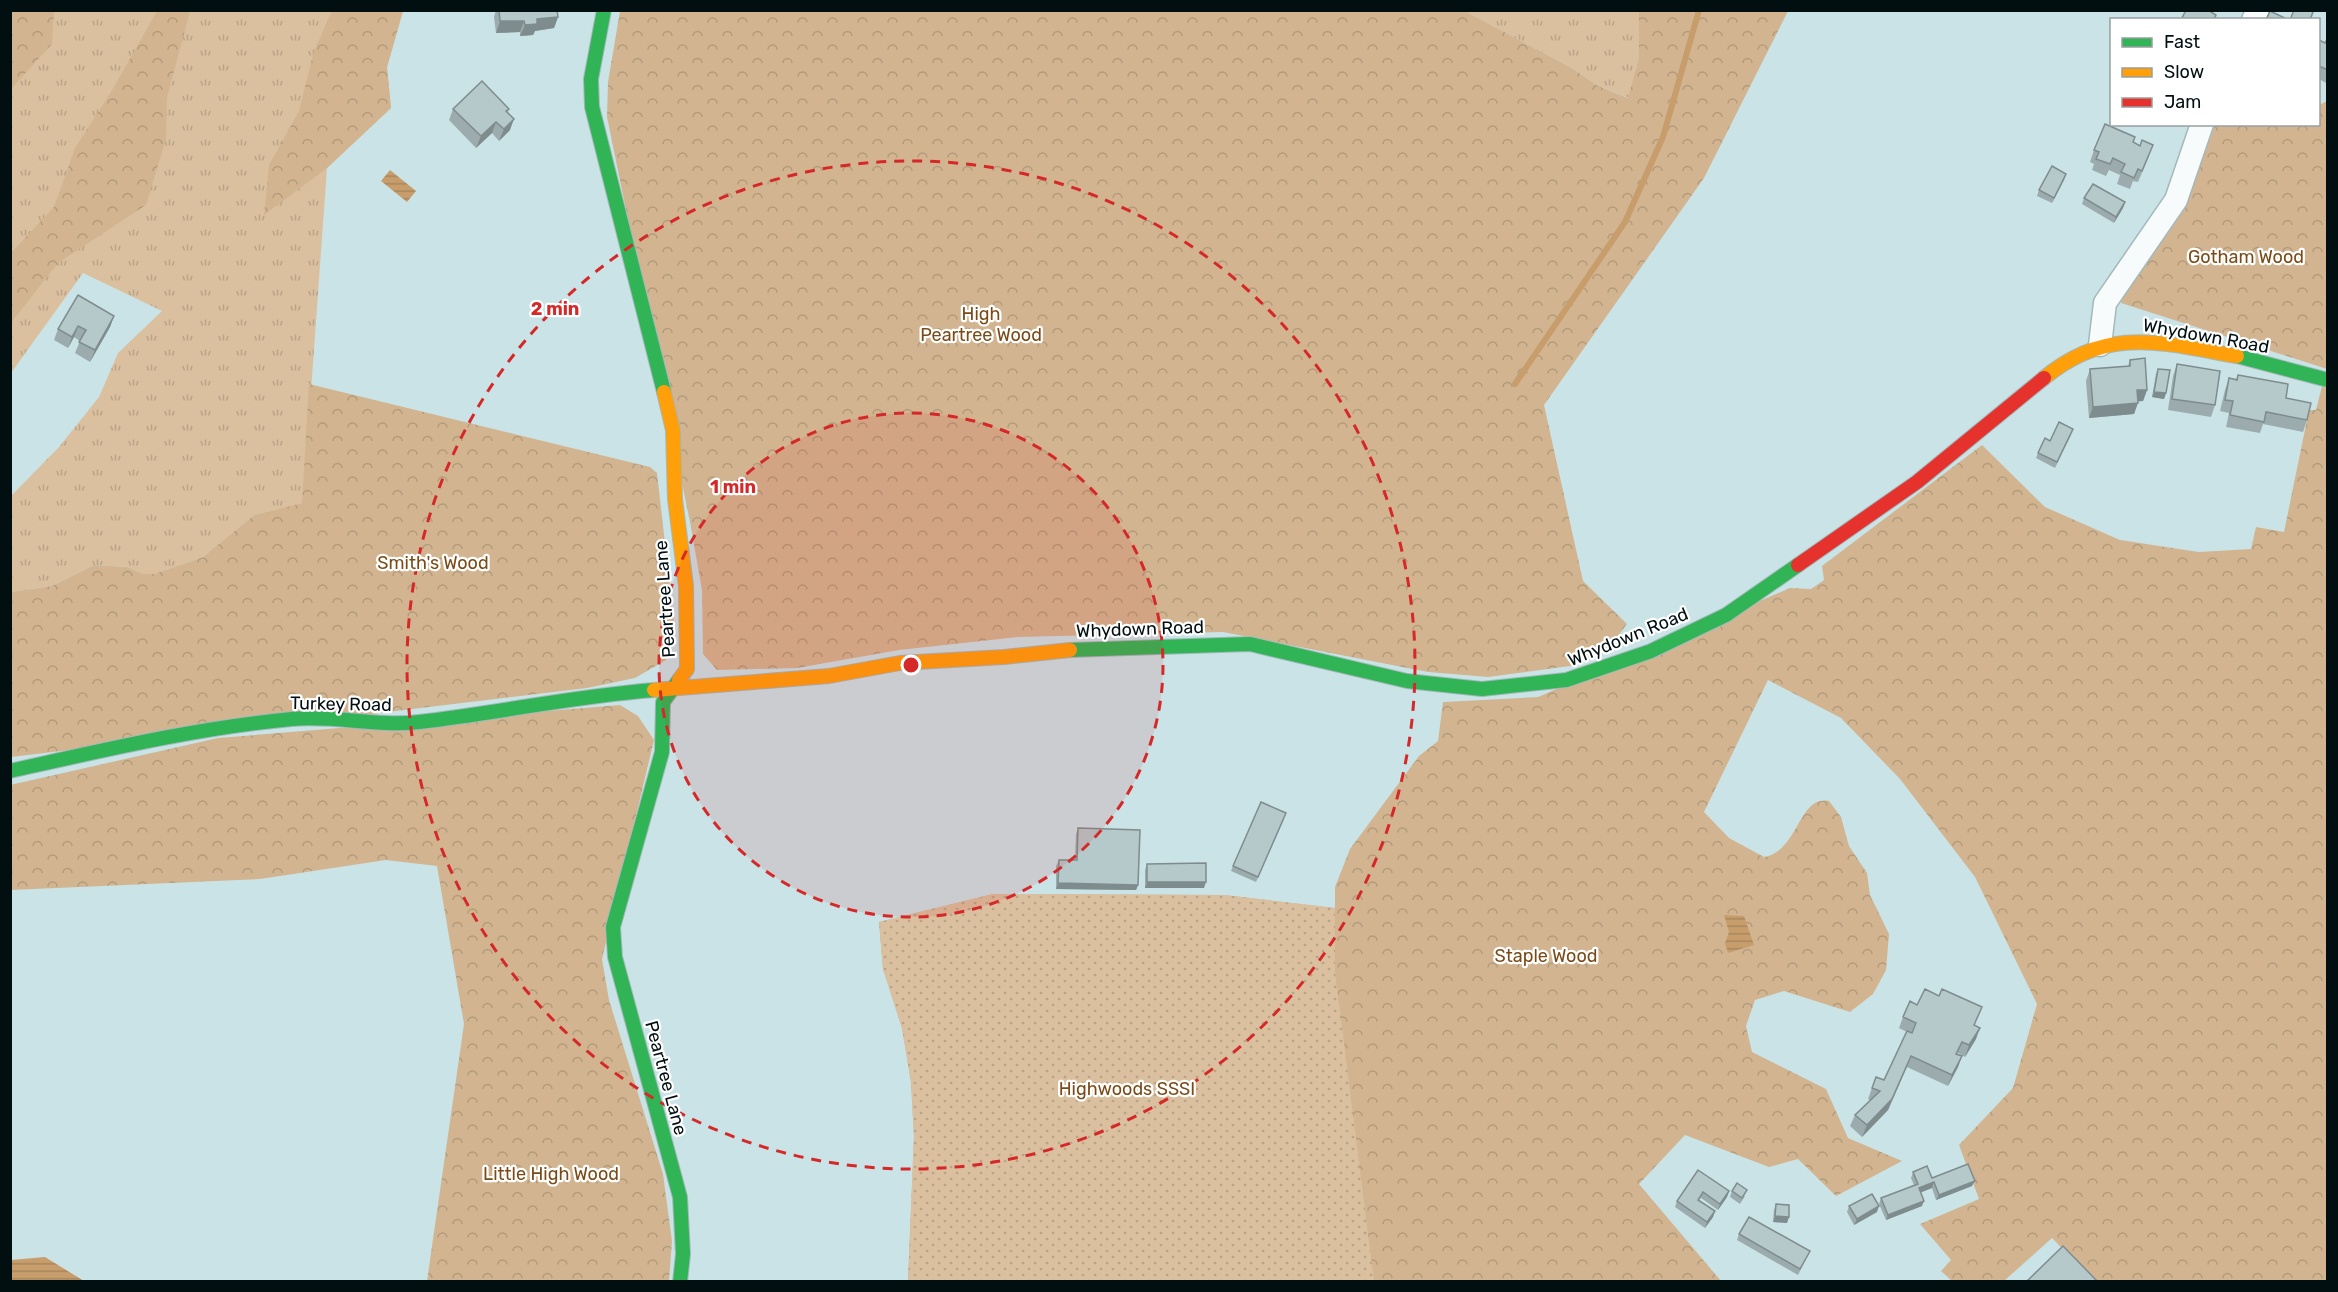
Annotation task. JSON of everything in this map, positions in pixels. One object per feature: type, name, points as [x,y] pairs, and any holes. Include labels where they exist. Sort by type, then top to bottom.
[{"type":"street","name":"Peartree Lane","points":[[604,10],[591,79],[592,107],[673,430],[675,499],[686,586],[687,669],[663,702],[662,752],[613,927],[615,957],[680,1197],[683,1254],[680,1281]]},
{"type":"street","points":[[2100,345],[2105,303],[2176,200],[2201,126]]},
{"type":"street","name":"Whydown Road","points":[[673,688],[829,676],[900,663],[1005,657],[1086,648],[1250,644],[1407,681],[1482,689],[1566,681],[1651,651],[1726,615],[1917,482],[2065,360],[2100,345],[2137,341],[2236,356],[2328,380]]},
{"type":"street","name":"Turkey Road","points":[[10,771],[192,731],[295,719],[336,718],[375,724],[417,722],[603,694],[673,688]]},
{"type":"green space","points":[[11,10],[54,11],[52,44],[11,89]]},
{"type":"green space","points":[[11,11],[403,11],[387,67],[391,108],[327,168],[303,503],[254,515],[203,557],[154,574],[144,574],[127,567],[94,565],[52,586],[11,592],[11,496],[59,447],[99,397],[118,353],[162,311],[83,273],[11,373]]},
{"type":"green space","points":[[157,11],[190,11],[167,98],[166,139],[146,205],[58,263],[11,323],[11,253],[54,207],[75,148],[111,92]]},
{"type":"green space","points":[[332,11],[403,11],[387,67],[391,108],[327,168],[264,215],[269,165],[299,111],[314,51]]},
{"type":"green space","name":"High Peartree Wood","points":[[620,11],[1465,11],[1572,68],[1598,86],[1628,98],[1639,57],[1639,11],[1788,11],[1704,178],[1544,405],[1583,581],[1627,624],[1608,649],[1570,666],[1488,677],[1428,672],[1223,632],[1018,637],[899,650],[797,668],[717,670],[703,654],[702,590],[690,522],[607,117],[608,82]]},
{"type":"green space","points":[[1465,11],[1639,11],[1639,57],[1629,98],[1598,86],[1572,68]]},
{"type":"green space","name":"Gotham Wood","points":[[2327,101],[2327,369],[2121,303],[2123,293],[2188,199],[2215,126],[2320,126],[2320,104]]},
{"type":"green space","name":"Smith's Wood","points":[[309,384],[650,467],[657,473],[675,631],[666,660],[635,678],[587,688],[11,757],[11,592],[52,586],[94,565],[127,567],[144,574],[154,574],[203,557],[254,515],[302,503]]},
{"type":"green space","name":"Staple Wood","points":[[2322,386],[2327,388],[2327,1281],[2094,1281],[2052,1238],[2004,1281],[1952,1281],[1941,1271],[1951,1260],[1920,1224],[1979,1199],[1959,1145],[2013,1088],[2037,1004],[1975,877],[1900,779],[1841,718],[1768,680],[1704,812],[1729,838],[1764,857],[1776,853],[1785,845],[1811,806],[1819,801],[1829,801],[1841,817],[1849,846],[1867,873],[1870,895],[1889,934],[1886,970],[1873,994],[1850,1012],[1784,991],[1755,1000],[1746,1026],[1752,1052],[1826,1089],[1848,1138],[1902,1161],[1836,1196],[1798,1159],[1769,1167],[1685,1135],[1639,1184],[1721,1281],[908,1281],[914,1136],[911,1082],[902,1028],[883,969],[879,922],[993,894],[1224,895],[1335,908],[1335,887],[1350,849],[1419,756],[1438,741],[1443,702],[1538,697],[1790,588],[1811,589],[1824,580],[1822,566],[1982,445],[2045,507],[2120,540],[2199,552],[2251,549],[2256,527],[2284,532],[2309,410],[2316,410]]},
{"type":"green space","name":"Little High Wood","points":[[620,705],[638,716],[654,740],[602,959],[609,1000],[663,1174],[672,1241],[669,1281],[427,1281],[464,1024],[437,866],[386,860],[260,879],[11,890],[10,785],[218,738]]},
{"type":"green space","name":"Highwoods SSSI","points":[[993,894],[1224,895],[1335,908],[1335,972],[1374,1281],[908,1281],[914,1136],[911,1082],[902,1028],[883,969],[879,922]]},
{"type":"shaded area","points":[[390,170],[416,191],[407,202],[381,181]]},
{"type":"shaded area","points":[[1724,915],[1744,916],[1754,945],[1728,953],[1725,943],[1729,932]]},
{"type":"shaded area","points":[[45,1257],[84,1281],[11,1281],[11,1260]]},
{"type":"building","points":[[499,10],[557,10],[558,17],[537,19],[537,24],[525,25],[524,21],[500,21]]},
{"type":"building","points":[[2186,10],[2208,10],[2216,15],[2215,18],[2182,18]]},
{"type":"building","points":[[2294,10],[2313,12],[2311,18],[2291,18]]},
{"type":"building","points":[[2270,11],[2285,18],[2267,18]]},
{"type":"building","points":[[2328,38],[2328,70],[2320,66],[2320,40],[2325,43]]},
{"type":"building","points":[[482,81],[509,109],[506,111],[514,119],[504,129],[496,122],[481,136],[453,109]]},
{"type":"building","points":[[2105,124],[2135,137],[2133,142],[2140,146],[2142,140],[2153,145],[2142,171],[2138,169],[2134,178],[2121,172],[2125,164],[2113,158],[2110,164],[2096,159],[2099,152],[2094,150]]},
{"type":"building","points":[[2052,166],[2066,174],[2054,198],[2039,190]]},
{"type":"building","points":[[2093,184],[2125,202],[2116,217],[2084,198]]},
{"type":"building","points":[[78,295],[114,316],[95,350],[79,342],[86,330],[78,326],[72,337],[58,329]]},
{"type":"building","points":[[2145,358],[2147,390],[2137,390],[2138,403],[2093,407],[2090,369],[2130,366],[2130,360]]},
{"type":"building","points":[[2177,364],[2220,371],[2215,405],[2172,399]]},
{"type":"building","points":[[2158,369],[2170,370],[2166,393],[2154,392]]},
{"type":"building","points":[[2238,375],[2288,384],[2286,398],[2311,403],[2307,420],[2266,412],[2264,422],[2230,415],[2233,401],[2225,400],[2229,378],[2237,380]]},
{"type":"building","points":[[2059,422],[2073,429],[2057,462],[2038,453],[2045,438],[2050,441]]},
{"type":"building","points":[[1261,802],[1286,813],[1258,877],[1233,866]]},
{"type":"building","points":[[1078,828],[1140,830],[1138,885],[1058,883],[1059,860],[1077,860]]},
{"type":"building","points":[[1206,863],[1206,882],[1147,882],[1147,864]]},
{"type":"building","points":[[1925,989],[1939,996],[1942,989],[1982,1007],[1974,1025],[1980,1028],[1969,1045],[1962,1042],[1956,1054],[1962,1056],[1952,1075],[1911,1056],[1892,1099],[1867,1125],[1855,1115],[1880,1091],[1872,1088],[1876,1077],[1884,1080],[1907,1031],[1912,1033],[1916,1023],[1903,1017],[1910,1001],[1917,1005]]},
{"type":"building","points":[[1968,1164],[1975,1181],[1939,1195],[1934,1182],[1919,1188],[1924,1201],[1888,1215],[1881,1198],[1918,1184],[1913,1172],[1927,1166],[1932,1178]]},
{"type":"building","points":[[1698,1170],[1729,1191],[1720,1204],[1703,1192],[1698,1200],[1715,1211],[1707,1222],[1677,1201]]},
{"type":"building","points":[[1737,1183],[1747,1190],[1742,1198],[1732,1191]]},
{"type":"building","points":[[1872,1194],[1879,1206],[1857,1219],[1849,1206]]},
{"type":"building","points":[[1776,1204],[1789,1205],[1789,1217],[1775,1216]]},
{"type":"building","points":[[1749,1217],[1810,1251],[1800,1269],[1739,1234]]},
{"type":"building","points":[[2063,1246],[2097,1281],[2027,1281]]},
{"type":"waterway","points":[[1515,384],[1625,222],[1663,137],[1699,10]]},
{"type":"traffic: fast","points":[[604,10],[591,79],[592,107],[664,392]]},
{"type":"traffic: fast","points":[[2237,356],[2328,380]]},
{"type":"traffic: fast","points":[[1070,650],[1250,644],[1407,681],[1482,689],[1566,680],[1651,651],[1726,615],[1798,565]]},
{"type":"traffic: fast","points":[[679,680],[663,702],[662,752],[613,927],[615,957],[680,1197],[683,1254],[680,1282]]},
{"type":"traffic: fast","points":[[10,771],[150,740],[256,723],[308,718],[387,723],[419,722],[595,696],[654,690]]},
{"type":"traffic: slow","points":[[2044,378],[2068,361],[2090,350],[2113,344],[2159,343],[2237,356]]},
{"type":"traffic: slow","points":[[664,392],[673,430],[675,499],[686,586],[687,669],[679,680]]},
{"type":"traffic: slow","points":[[654,690],[829,676],[900,663],[1004,657],[1070,650]]},
{"type":"traffic: jam","points":[[1798,565],[1917,482],[2044,378]]}]
